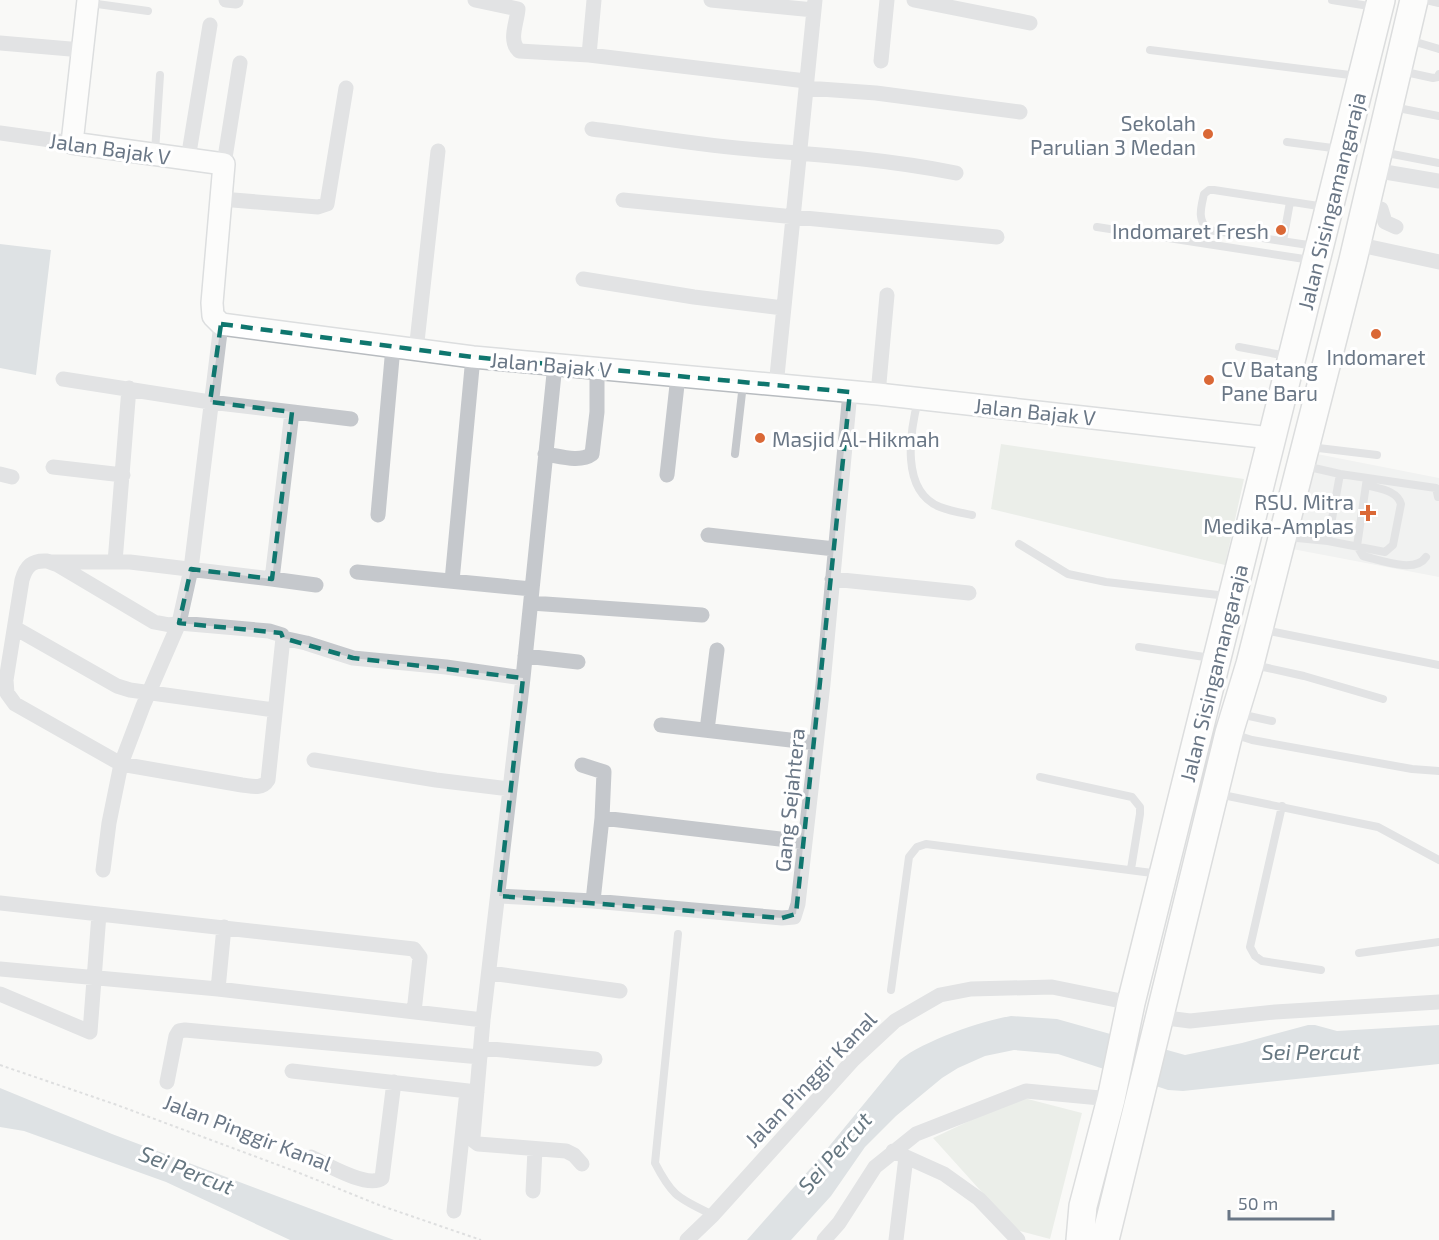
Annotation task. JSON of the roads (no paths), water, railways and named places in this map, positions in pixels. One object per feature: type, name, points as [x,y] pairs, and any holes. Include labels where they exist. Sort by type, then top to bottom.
[{"type":"highway","name":"Jalan Sisingamangaraja","points":[[1105,1240],[1232,723],[1283,537],[1414,0]]},
{"type":"highway","name":"Jalan Sisingamangaraja","points":[[1083,1206],[1111,1099],[1129,1011],[1162,874],[1380,4]]},
{"type":"highway","points":[[1116,1199],[1120,1240]]},
{"type":"highway","points":[[1065,1240],[1083,1206]]},
{"type":"highway","points":[[1080,1240],[1083,1206]]},
{"type":"street","points":[[476,0],[518,5],[513,45],[519,51],[589,55],[1020,112]]},
{"type":"street","points":[[589,55],[594,0]]},
{"type":"street","points":[[711,0],[814,5],[776,386]]},
{"type":"street","points":[[880,61],[887,0]]},
{"type":"street","points":[[914,0],[1030,23]]},
{"type":"street","points":[[72,143],[88,1]]},
{"type":"street","points":[[188,159],[210,25]]},
{"type":"street","points":[[0,43],[82,50]]},
{"type":"street","points":[[103,870],[109,823],[121,764],[179,623],[191,570],[221,324],[213,316],[212,303],[224,164],[240,63]]},
{"type":"street","points":[[221,199],[318,207],[327,204],[346,88]]},
{"type":"street","points":[[592,129],[759,150],[896,162],[956,173]]},
{"type":"street","name":"Jalan Bajak V","points":[[0,133],[224,164]]},
{"type":"street","points":[[416,351],[438,151]]},
{"type":"street","points":[[1375,161],[1439,181]]},
{"type":"street","points":[[623,200],[996,237]]},
{"type":"street","points":[[1365,205],[1381,209],[1385,222],[1396,227]]},
{"type":"street","points":[[1356,244],[1439,262]]},
{"type":"street","points":[[583,279],[694,297],[783,308]]},
{"type":"street","points":[[878,394],[886,295]]},
{"type":"street","name":"Jalan Bajak V","points":[[221,324],[416,351],[919,398],[1271,438]]},
{"type":"street","points":[[378,515],[393,347]]},
{"type":"street","points":[[452,582],[473,357]]},
{"type":"street","points":[[454,1211],[472,1091],[481,1052],[555,364]]},
{"type":"street","points":[[545,454],[578,458],[592,454],[597,412],[597,368]]},
{"type":"street","points":[[667,475],[678,375]]},
{"type":"street","points":[[63,379],[210,402],[351,419]]},
{"type":"street","points":[[115,562],[129,388]]},
{"type":"street","name":"Gang Sejahtera","points":[[499,896],[593,901],[790,919],[796,914],[816,743],[850,392]]},
{"type":"street","points":[[272,579],[292,412]]},
{"type":"street","points":[[52,467],[123,475]]},
{"type":"street","points":[[708,535],[835,549]]},
{"type":"street","points":[[283,638],[268,780],[262,786],[242,785],[121,764],[25,710],[10,699],[7,693],[6,680],[22,580],[27,567],[35,562],[115,562],[316,585]]},
{"type":"street","points":[[51,562],[146,618],[163,624],[179,623],[269,631],[279,633],[283,638],[352,658],[523,678]]},
{"type":"street","points":[[357,572],[452,582],[531,596],[702,615]]},
{"type":"street","points":[[832,579],[969,593]]},
{"type":"street","points":[[15,628],[117,686],[149,693],[274,710]]},
{"type":"street","points":[[707,730],[717,650]]},
{"type":"street","points":[[525,656],[578,662]]},
{"type":"street","points":[[662,725],[816,743]]},
{"type":"street","points":[[314,760],[436,780],[510,789]]},
{"type":"street","points":[[582,765],[604,772],[602,818],[593,901]]},
{"type":"street","points":[[602,818],[805,842]]},
{"type":"street","points":[[0,903],[414,949],[420,957],[414,1012]]},
{"type":"street","points":[[0,994],[90,1032],[99,914]]},
{"type":"street","points":[[218,989],[224,927]]},
{"type":"street","points":[[0,969],[218,989],[483,1020]]},
{"type":"street","points":[[490,973],[620,991]]},
{"type":"street","name":"Jalan Pinggir Kanal","points":[[687,1240],[713,1215],[854,1060],[896,1021],[940,996],[971,989],[1052,987],[1129,1011]]},
{"type":"street","points":[[1158,1020],[1190,1021],[1275,1012],[1439,1002]]},
{"type":"street","points":[[167,1082],[176,1036],[182,1030],[595,1059]]},
{"type":"street","points":[[292,1071],[472,1091]]},
{"type":"street","points":[[311,1157],[358,1178],[376,1182],[382,1178],[394,1082]]},
{"type":"street","points":[[472,1091],[473,1134],[476,1143],[570,1152],[582,1164]]},
{"type":"street","points":[[824,1240],[839,1223],[875,1167],[899,1154],[916,1134],[1026,1091],[1111,1099]]},
{"type":"street","points":[[533,1191],[535,1149]]},
{"type":"street","points":[[896,1240],[899,1154]]},
{"type":"street","points":[[899,1154],[944,1174],[979,1199],[1018,1240]]},
{"type":"lane","points":[[1332,0],[1380,4]]},
{"type":"lane","points":[[1426,0],[1439,3]]},
{"type":"lane","points":[[88,1],[148,11]]},
{"type":"lane","points":[[1404,39],[1439,49]]},
{"type":"lane","points":[[1150,50],[1362,77]]},
{"type":"lane","points":[[1397,70],[1433,78],[1438,77],[1439,74]]},
{"type":"lane","points":[[155,154],[160,75]]},
{"type":"lane","points":[[1388,106],[1439,116]]},
{"type":"lane","points":[[1287,142],[1344,150]]},
{"type":"lane","points":[[1375,161],[1439,163]]},
{"type":"lane","points":[[1317,253],[1283,241],[1208,230],[1202,224],[1200,216],[1204,194],[1209,190],[1329,208]]},
{"type":"lane","points":[[1283,241],[1290,202]]},
{"type":"lane","points":[[1097,227],[1317,253]]},
{"type":"lane","points":[[1239,346],[1291,357]]},
{"type":"lane","points":[[1328,352],[1363,360]]},
{"type":"lane","points":[[735,454],[743,383]]},
{"type":"lane","points":[[919,398],[909,456],[912,474],[920,490],[930,501],[939,507],[972,515]]},
{"type":"lane","points":[[1303,456],[1377,455]]},
{"type":"lane","points":[[1283,537],[1328,541],[1385,552],[1393,545],[1401,504],[1396,494],[1366,481],[1340,474],[1303,456]]},
{"type":"lane","points":[[1328,541],[1340,474]]},
{"type":"lane","points":[[1366,481],[1436,488],[1438,497]]},
{"type":"lane","points":[[1366,481],[1357,546],[1363,555],[1413,567],[1422,563],[1426,557]]},
{"type":"lane","points":[[1019,544],[1068,574],[1106,582],[1231,596]]},
{"type":"lane","points":[[1259,629],[1439,665]]},
{"type":"lane","points":[[1139,647],[1216,659]]},
{"type":"lane","points":[[1250,664],[1304,676],[1383,699]]},
{"type":"lane","points":[[1232,723],[1272,721]]},
{"type":"lane","points":[[1232,723],[1263,742],[1412,769],[1439,771]]},
{"type":"lane","points":[[1040,777],[1132,797],[1140,807],[1140,814],[1131,869]]},
{"type":"lane","points":[[1215,793],[1378,827],[1439,860]]},
{"type":"lane","points":[[1282,806],[1250,947],[1255,956],[1262,961],[1322,970]]},
{"type":"lane","points":[[891,990],[909,857],[917,847],[926,844],[1162,874]]},
{"type":"lane","points":[[678,934],[655,1163],[668,1187],[680,1198],[713,1215]]},
{"type":"lane","points":[[1359,953],[1439,942]]},
{"type":"water","points":[[0,244],[51,250],[36,375],[0,368]]},
{"type":"water","name":"Sei Percut","points":[[1011,1016],[1057,1019],[1185,1055],[1242,1043],[1308,1025],[1337,1031],[1439,1025],[1439,1064],[1183,1091],[1168,1090],[1058,1054],[1014,1050],[985,1056],[942,1078],[896,1116],[865,1147],[831,1196],[791,1240],[747,1240],[817,1161],[900,1060],[923,1046],[953,1033],[984,1022]]},
{"type":"water","name":"Sei Percut","points":[[0,1088],[112,1134],[394,1240],[290,1240],[166,1182],[24,1131],[0,1127]]},
{"type":"place","name":"Sekolah Parulian 3 Medan","points":[[1208,134]]},
{"type":"place","name":"Indomaret Fresh","points":[[1281,230]]},
{"type":"place","name":"Indomaret","points":[[1376,334]]},
{"type":"place","name":"CV Batang Pane Baru","points":[[1209,380]]},
{"type":"place","name":"Masjid Al-Hikmah","points":[[760,438]]},
{"type":"place","name":"RSU. Mitra Medika-Amplas","points":[[1368,513]]}]
